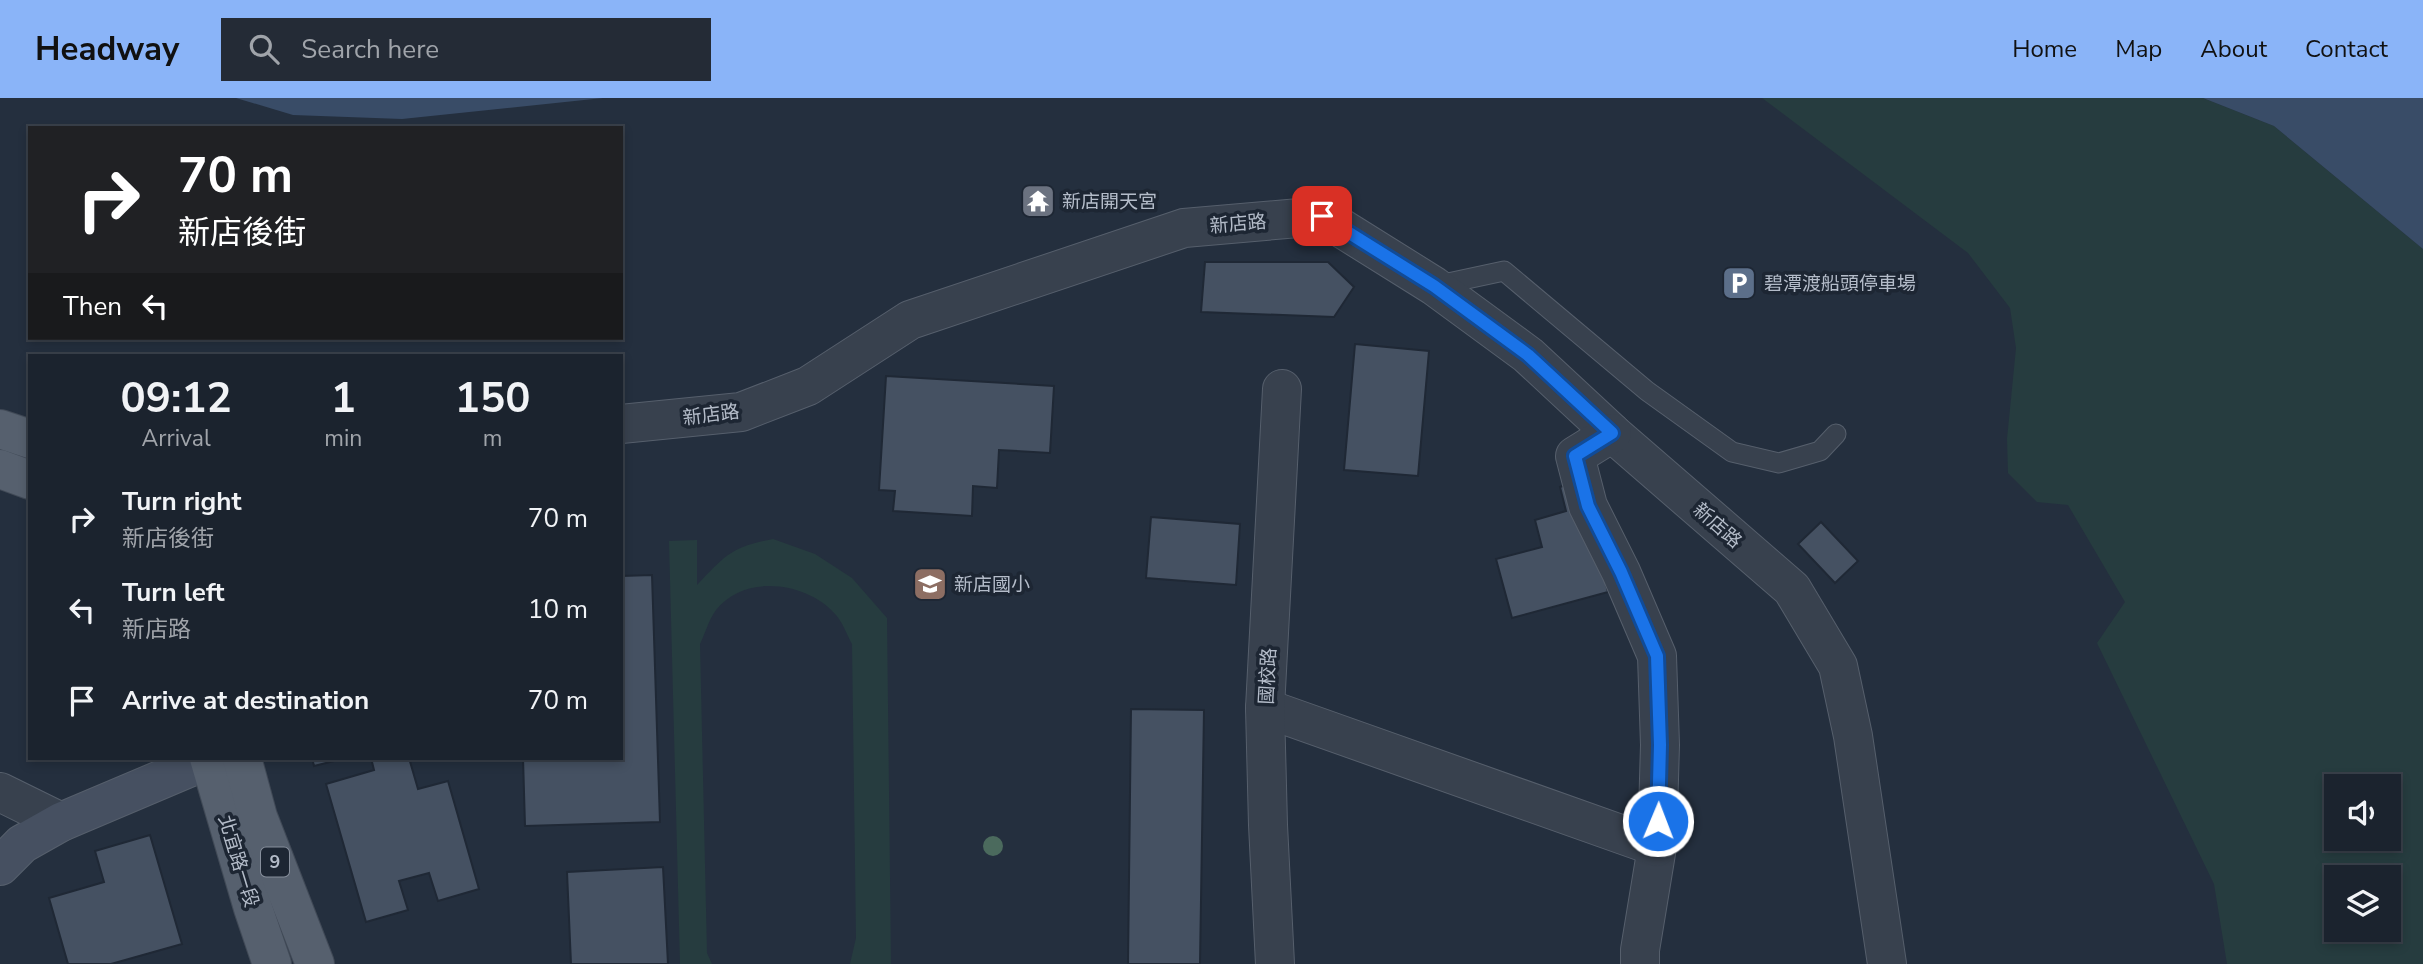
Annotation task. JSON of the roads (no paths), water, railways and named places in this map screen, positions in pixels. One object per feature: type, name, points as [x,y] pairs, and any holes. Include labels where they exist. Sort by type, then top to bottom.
[{"type":"main road","points":[[0,429],[28,438]]},
{"type":"main road","points":[[0,469],[28,479]]},
{"type":"main road","name":"北宜路一段","points":[[211,760],[272,964]]},
{"type":"main road","name":"北宜路一段","points":[[243,760],[258,817],[315,964]]},
{"type":"street","name":"新店路","points":[[623,424],[741,412],[808,386],[910,320],[1184,228],[1322,216],[1434,286],[1528,355],[1612,433],[1791,589],[1838,666],[1853,736],[1887,964]]},
{"type":"street","name":"國校路","points":[[1275,964],[1265,708],[1282,389]]},
{"type":"street","points":[[1612,433],[1575,456],[1588,506],[1621,572],[1657,656],[1660,745],[1657,847],[1640,964]]},
{"type":"street","points":[[1265,708],[1657,847]]},
{"type":"street","points":[[0,866],[22,844],[61,822],[205,760]]},
{"type":"street","points":[[0,792],[61,822]]},
{"type":"lane","points":[[1434,286],[1504,271],[1647,391],[1732,452],[1779,463],[1820,451],[1836,434]]},
{"type":"water","points":[[236,98],[603,98],[402,119],[293,115]]},
{"type":"water","points":[[2203,98],[2423,98],[2423,249],[2274,126]]},
{"type":"place","name":"新店開天宮","points":[[1038,201]]},
{"type":"place","name":"碧潭渡船頭停車場","points":[[1739,283]]},
{"type":"place","name":"新店國小","points":[[930,584]]}]
